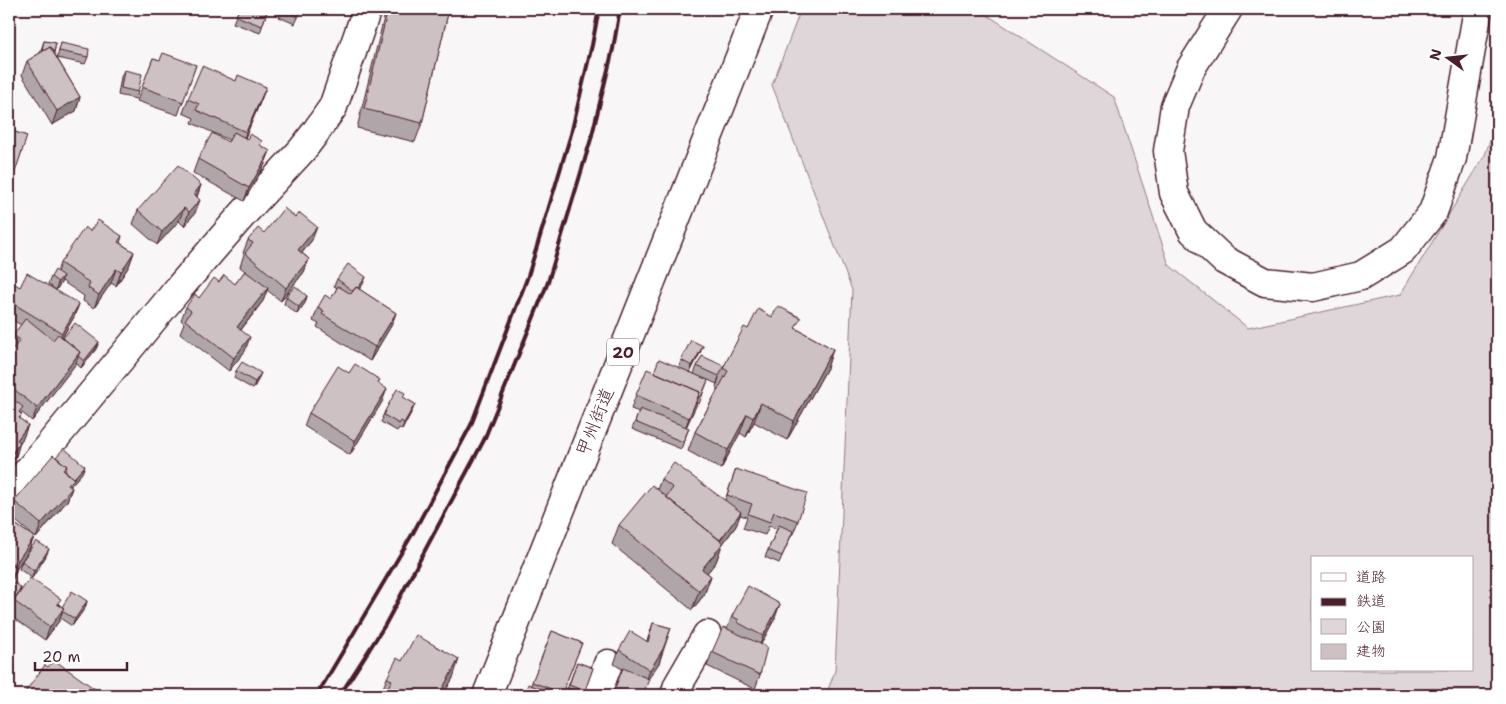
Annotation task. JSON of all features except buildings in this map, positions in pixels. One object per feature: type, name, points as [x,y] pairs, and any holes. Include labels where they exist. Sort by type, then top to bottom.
[{"type":"main road","points":[[9,494],[186,280],[308,142],[333,107],[367,9]]},
{"type":"main road","name":"甲州街道","points":[[487,695],[758,9]]},
{"type":"main road","points":[[1228,9],[1191,68],[1176,106],[1168,151],[1174,193],[1192,231],[1224,260],[1265,282],[1313,287],[1361,276],[1403,250],[1433,212],[1452,158],[1478,9]]},
{"type":"main road","points":[[675,695],[678,685],[707,635]]},
{"type":"main road","points":[[596,695],[608,664]]},
{"type":"green space","points":[[801,9],[978,9],[1114,97],[1169,265],[1248,328],[1400,295],[1485,155],[1497,121],[1497,695],[826,695],[835,671],[852,290],[772,85]]},
{"type":"railway","points":[[317,695],[413,533],[471,425],[528,276],[571,134],[599,9]]},
{"type":"railway","points":[[340,695],[385,625],[484,440],[548,282],[591,139],[613,49],[620,9]]}]
